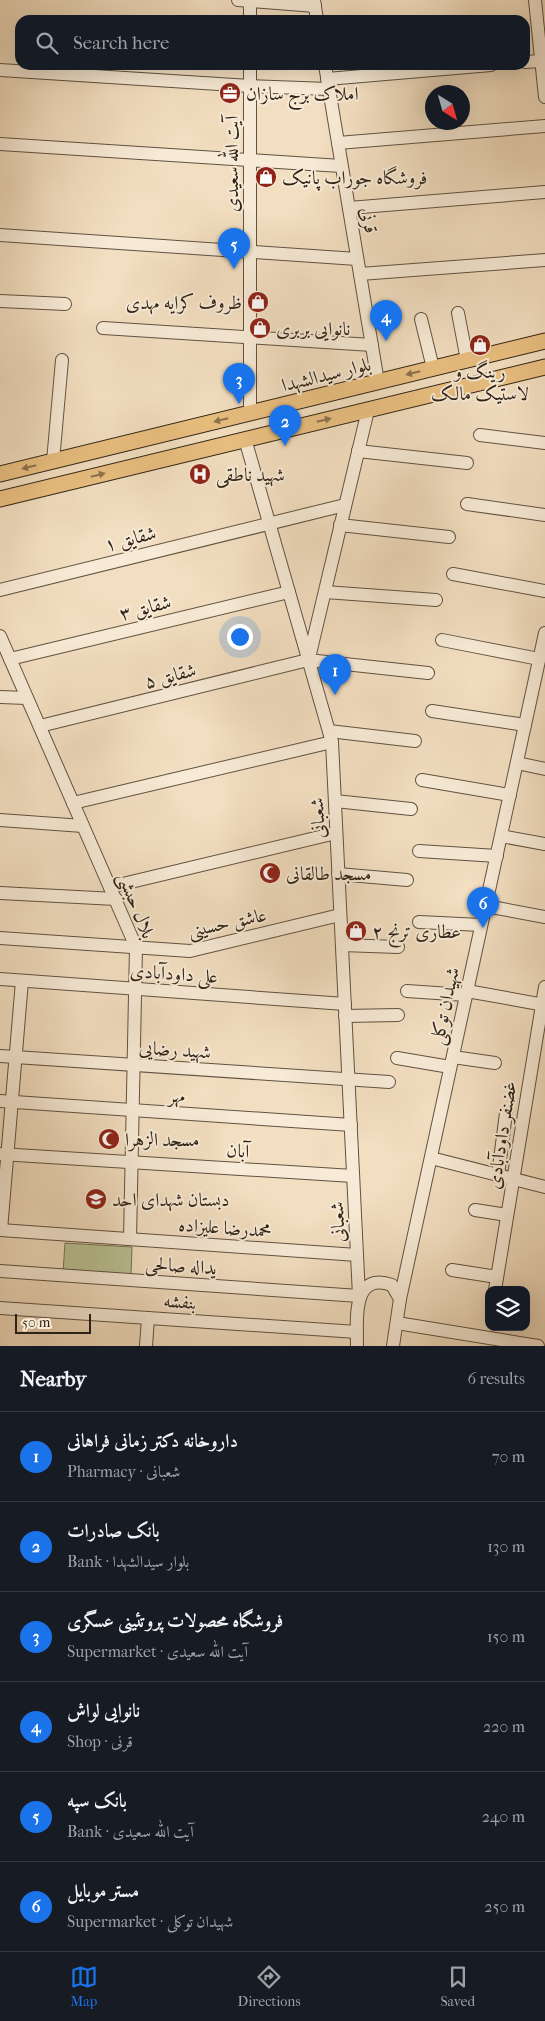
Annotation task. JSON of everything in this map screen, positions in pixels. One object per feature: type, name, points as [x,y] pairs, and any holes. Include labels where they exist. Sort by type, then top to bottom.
[{"type":"main road","name":"بلوار سیدالشهدا","points":[[0,474],[545,341]]},
{"type":"main road","points":[[0,499],[545,367]]},
{"type":"main road","points":[[368,410],[378,382]]},
{"type":"main road","points":[[245,439],[250,413]]},
{"type":"street","points":[[249,15],[246,0],[316,2],[317,15]]},
{"type":"street","points":[[535,0],[542,30],[541,61],[545,97]]},
{"type":"street","points":[[530,62],[541,61]]},
{"type":"street","points":[[0,70],[250,86],[328,84],[448,70]]},
{"type":"street","name":"آیت الله سعیدی","points":[[250,70],[250,413]]},
{"type":"street","name":"قرنی","points":[[326,70],[378,382]]},
{"type":"street","points":[[338,143],[545,126]]},
{"type":"street","points":[[0,144],[341,166]]},
{"type":"street","points":[[349,208],[545,192]]},
{"type":"street","points":[[0,235],[357,259]]},
{"type":"street","points":[[360,274],[545,260]]},
{"type":"street","points":[[0,302],[65,304]]},
{"type":"street","points":[[458,313],[467,360]]},
{"type":"street","points":[[421,319],[433,368]]},
{"type":"street","points":[[103,328],[372,345]]},
{"type":"street","points":[[53,461],[62,360]]},
{"type":"street","points":[[368,410],[308,660],[428,673]]},
{"type":"street","points":[[480,435],[545,443]]},
{"type":"street","name":"شعبانی","points":[[245,439],[330,736],[335,801],[359,1296],[357,1346]]},
{"type":"street","points":[[358,451],[467,463]]},
{"type":"street","points":[[467,504],[545,515]]},
{"type":"street","name":"شقایق ۱","points":[[0,590],[345,505]]},
{"type":"street","points":[[340,525],[449,537]]},
{"type":"street","points":[[453,574],[545,590]]},
{"type":"street","name":"شقایق ۳","points":[[10,659],[289,592]]},
{"type":"street","points":[[324,592],[436,600]]},
{"type":"street","name":"شهیدان توکلی","points":[[393,1346],[400,1299],[545,633]]},
{"type":"street","name":"بلال حبشی","points":[[0,636],[136,947],[130,1239]]},
{"type":"street","points":[[442,640],[539,659]]},
{"type":"street","name":"شقایق ۵","points":[[40,726],[308,660]]},
{"type":"street","points":[[532,694],[545,696]]},
{"type":"street","points":[[0,697],[27,698]]},
{"type":"street","points":[[432,711],[525,725]]},
{"type":"street","points":[[73,803],[330,736],[416,740]]},
{"type":"street","points":[[517,763],[545,769]]},
{"type":"street","points":[[422,780],[510,795]]},
{"type":"street","points":[[335,801],[411,809]]},
{"type":"street","points":[[0,820],[83,826]]},
{"type":"street","points":[[0,893],[113,893],[336,833]]},
{"type":"street","points":[[501,836],[545,844]]},
{"type":"street","points":[[419,850],[496,856]]},
{"type":"street","points":[[338,874],[407,880]]},
{"type":"street","points":[[486,906],[545,917]]},
{"type":"street","name":"عاشق حسینی","points":[[0,938],[190,951],[340,915]]},
{"type":"street","points":[[419,922],[481,925]]},
{"type":"street","points":[[342,946],[398,947]]},
{"type":"street","name":"علی داودآبادی","points":[[0,980],[136,990],[398,1015]]},
{"type":"street","points":[[1,1230],[6,1102],[16,1057],[22,981]]},
{"type":"street","name":"غضنفر داودآبادی","points":[[496,1283],[544,1004],[545,987]]},
{"type":"street","points":[[407,991],[467,993],[544,1004]]},
{"type":"street","name":"شهید رضایی","points":[[0,1056],[389,1082]]},
{"type":"street","points":[[397,1058],[495,1063]]},
{"type":"street","name":"مهر","points":[[6,1102],[350,1125]]},
{"type":"street","points":[[498,1175],[506,1112]]},
{"type":"street","name":"آبان","points":[[4,1155],[353,1176]]},
{"type":"street","points":[[431,1158],[545,1187]]},
{"type":"street","points":[[475,1210],[507,1215]]},
{"type":"street","name":"محمدرضا علیزاده","points":[[1,1230],[357,1255]]},
{"type":"street","points":[[452,1270],[496,1283]]},
{"type":"street","name":"یداله صالحی","points":[[0,1271],[359,1296]]},
{"type":"street","points":[[359,1296],[365,1288],[382,1282],[392,1285],[400,1299]]},
{"type":"street","name":"بنفشه","points":[[0,1308],[357,1332]]},
{"type":"street","points":[[146,1346],[148,1318]]},
{"type":"street","points":[[397,1323],[538,1346]]},
{"type":"street","points":[[486,1337],[487,1331]]},
{"type":"green space","points":[[65,1243],[132,1247],[131,1276],[63,1272]]},
{"type":"place","name":"املاک برج سازان","points":[[230,93]]},
{"type":"place","name":"فروشگاه جوراب پانیک","points":[[266,177]]},
{"type":"place","name":"بانک سپه","points":[[234,269]]},
{"type":"place","name":"ظروف کرایه مهدی","points":[[258,302]]},
{"type":"place","name":"نانوایی بربری","points":[[260,328]]},
{"type":"place","name":"نانوایی لواش","points":[[386,341]]},
{"type":"place","name":"رینگ و لاستیک مالک","points":[[480,345]]},
{"type":"place","name":"فروشگاه محصولات پروتئینی عسگری","points":[[239,404]]},
{"type":"place","name":"بانک صادرات","points":[[285,446]]},
{"type":"place","name":"شهید ناطقی","points":[[200,474]]},
{"type":"place","name":"داروخانه دکتر زمانی فراهانی","points":[[335,695]]},
{"type":"place","name":"مسجد طالقانی","points":[[270,873]]},
{"type":"place","name":"مستر موبایل","points":[[483,928]]},
{"type":"place","name":"عطاری ترنج ۲","points":[[356,931]]},
{"type":"place","name":"مسجد الزهرا","points":[[109,1139]]},
{"type":"place","name":"دبستان شهدای احد","points":[[96,1199]]}]
